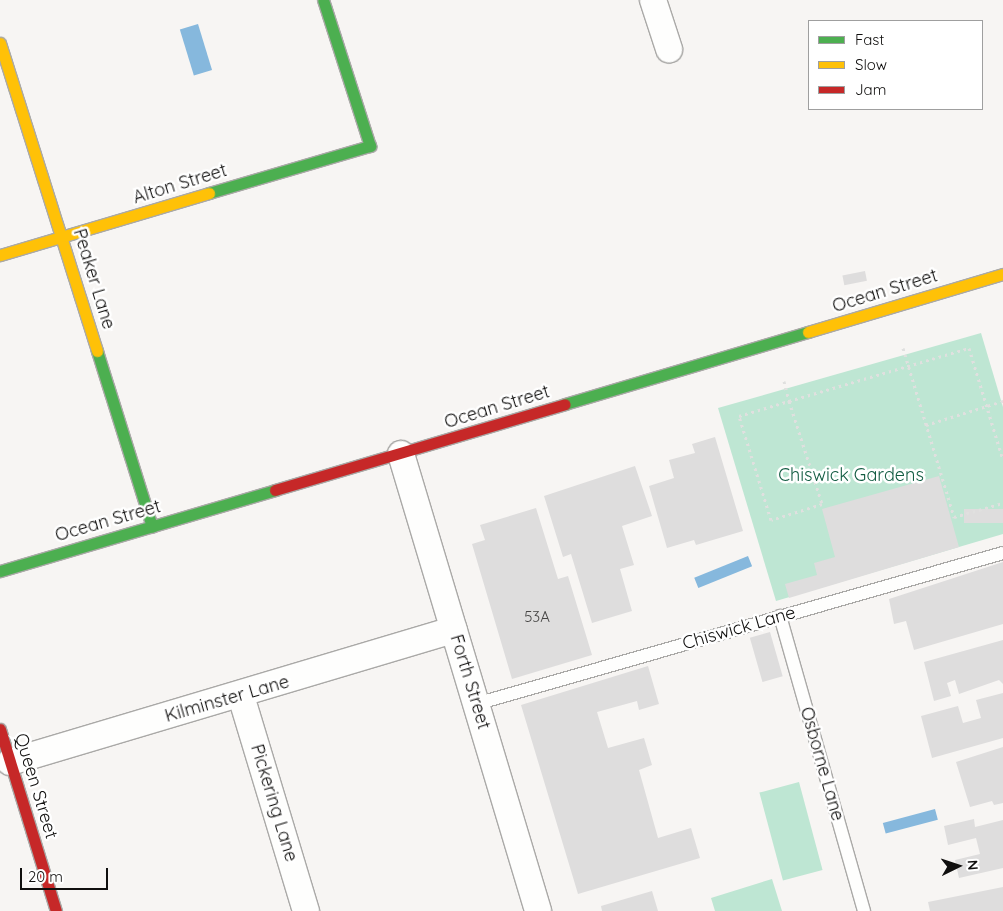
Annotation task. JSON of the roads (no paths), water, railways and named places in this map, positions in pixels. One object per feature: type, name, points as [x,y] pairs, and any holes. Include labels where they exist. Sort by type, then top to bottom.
[{"type":"street","name":"Alton Street","points":[[0,255],[370,146],[323,0]]},
{"type":"street","points":[[653,0],[669,49]]},
{"type":"street","name":"Peaker Lane","points":[[0,43],[63,237],[152,527]]},
{"type":"street","name":"Ocean Street","points":[[0,571],[401,454],[1003,274]]},
{"type":"street","name":"Forth Street","points":[[401,454],[538,911]]},
{"type":"street","name":"Kilminster Lane","points":[[5,764],[241,696],[454,630]]},
{"type":"street","name":"Pickering Lane","points":[[241,696],[306,911]]},
{"type":"street","name":"Queen Street","points":[[0,728],[5,764],[56,911]]},
{"type":"lane","name":"Chiswick Lane","points":[[476,704],[1003,553]]},
{"type":"lane","name":"Osborne Lane","points":[[780,616],[864,911]]},
{"type":"water","points":[[198,24],[212,70],[194,75],[180,30]]},
{"type":"water","points":[[748,556],[752,566],[698,588],[694,578]]},
{"type":"water","points":[[935,809],[938,820],[886,834],[883,823]]},
{"type":"park label","name":"Chiswick Gardens","points":[[851,475]]}]
